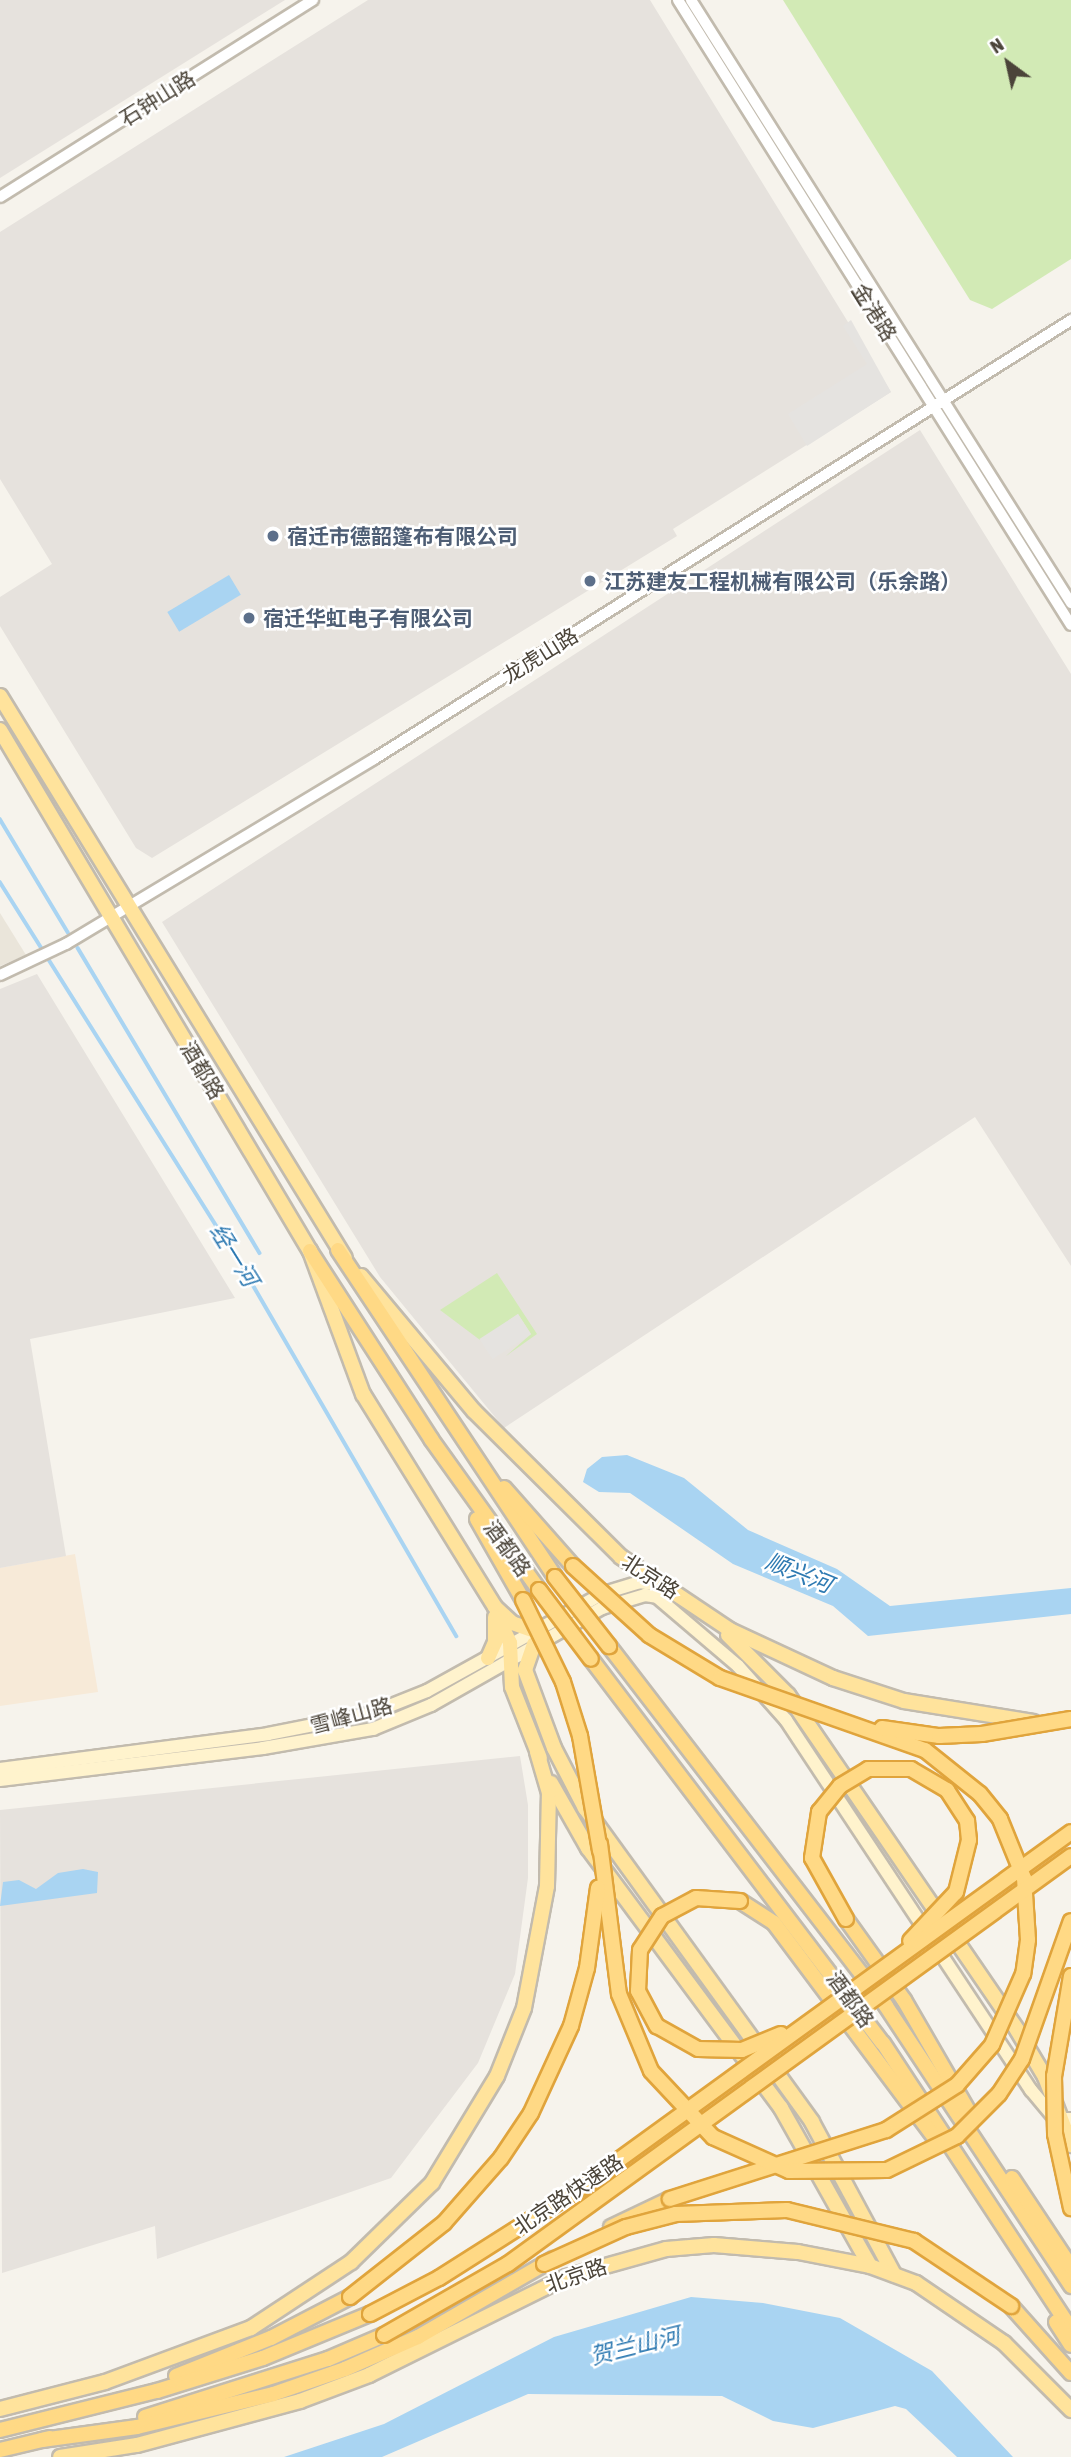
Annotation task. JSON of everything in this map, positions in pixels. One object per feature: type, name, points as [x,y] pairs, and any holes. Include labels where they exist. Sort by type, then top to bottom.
[{"type":"highway","name":"酒都路","points":[[338,1250],[555,1577],[863,1975],[1071,2286]]},
{"type":"highway","name":"酒都路","points":[[310,1251],[430,1439],[539,1590],[883,2043],[1071,2329]]},
{"type":"highway","points":[[430,1439],[523,1600],[563,1682],[580,1736],[600,1844],[620,1994],[651,2071],[713,2137],[748,2157],[799,2173],[887,2170],[957,2136],[982,2113],[1022,2059],[1071,1922]]},
{"type":"highway","points":[[42,2440],[137,2427],[273,2394],[381,2353],[670,2199],[910,2118],[975,2068],[1003,2026],[1023,1974],[1028,1911],[1024,1878],[1000,1819],[980,1794],[925,1750],[749,1692],[692,1663],[621,1612],[573,1566],[462,1440]]},
{"type":"highway","points":[[849,1723],[939,1736],[1071,1719]]},
{"type":"highway","points":[[876,1974],[944,1907],[966,1868],[967,1821],[947,1790],[932,1778],[911,1769],[868,1769],[840,1786],[819,1812],[812,1858],[846,1919],[904,2000],[964,2105],[1071,2267]]},
{"type":"highway","name":"北京路快速路","points":[[0,2430],[86,2409],[263,2358],[370,2314],[439,2278],[576,2191],[1071,1832]]},
{"type":"highway","points":[[86,2409],[271,2338],[351,2297],[420,2245],[472,2195],[531,2113],[570,2026],[587,1968],[600,1844]]},
{"type":"highway","name":"北京路快速路","points":[[0,2450],[156,2413],[328,2359],[384,2335],[508,2264],[1071,1856]]},
{"type":"highway","points":[[826,2011],[742,2050],[698,2049],[657,2026],[638,1991],[640,1950],[649,1932],[662,1916],[696,1898],[740,1901],[774,1923],[929,2128],[1071,2346]]},
{"type":"highway","points":[[1071,1976],[1054,2076],[1055,2134],[1071,2208]]},
{"type":"highway","points":[[544,2264],[626,2227],[676,2214],[787,2210],[914,2241],[954,2262],[1011,2306],[1071,2373]]},
{"type":"main road","name":"酒都路","points":[[0,696],[338,1250]]},
{"type":"main road","name":"酒都路","points":[[0,730],[310,1251]]},
{"type":"main road","name":"北京路","points":[[338,1250],[474,1411],[621,1558],[674,1590],[730,1630],[833,1678],[904,1701],[995,1720],[1071,1726]]},
{"type":"main road","points":[[0,2409],[105,2382],[251,2328],[351,2262],[432,2183],[497,2076],[524,2008],[547,1886],[549,1793],[537,1752],[512,1687],[510,1643],[485,1593],[363,1394],[310,1251]]},
{"type":"main road","points":[[621,1558],[639,1582],[629,1598]]},
{"type":"main road","name":"雪峰山路","points":[[0,1780],[361,1732],[408,1716],[490,1664],[510,1643],[533,1637],[604,1592],[639,1582],[674,1590]]},
{"type":"main road","points":[[485,1593],[503,1617],[533,1637]]},
{"type":"main road","points":[[485,1593],[498,1625],[490,1664],[509,1660],[533,1637],[629,1598],[645,1595],[664,1601],[738,1666],[786,1720],[1031,2090],[1066,2120]]},
{"type":"main road","points":[[704,1611],[788,1695],[1017,2030],[1045,2077],[1066,2120],[1071,2144]]},
{"type":"main road","points":[[533,1637],[525,1670],[554,1748],[585,1808],[812,2122],[894,2274]]},
{"type":"main road","name":"雪峰山路","points":[[0,1769],[328,1724],[396,1705],[490,1664]]},
{"type":"main road","points":[[537,1752],[588,1848],[787,2117],[870,2266]]},
{"type":"main road","name":"北京路","points":[[60,2457],[137,2445],[339,2388],[529,2291],[610,2262],[714,2245],[799,2252],[870,2266],[894,2274],[949,2302],[1004,2343],[1071,2410]]},
{"type":"street","name":"石钟山路","points":[[0,197],[313,0]]},
{"type":"street","name":"金港路","points":[[678,0],[1071,603]]},
{"type":"street","name":"金港路","points":[[691,0],[1071,625]]},
{"type":"street","name":"龙虎山路","points":[[0,975],[66,944],[129,908],[1071,320]]},
{"type":"shaded area","points":[[0,0],[285,0],[0,178]]},
{"type":"shaded area","points":[[368,0],[650,0],[891,392],[673,529],[677,536],[152,858],[136,848],[0,626],[0,597],[52,564],[0,479],[0,232]]},
{"type":"shaded area","points":[[851,320],[891,392],[807,446],[788,414],[867,364],[843,326]]},
{"type":"shaded area","points":[[920,430],[1071,674],[1071,1266],[975,1117],[504,1428],[380,1277],[162,922]]},
{"type":"shaded area","points":[[0,913],[26,955],[0,966]]},
{"type":"shaded area","points":[[37,974],[235,1298],[30,1339],[66,1556],[0,1568],[0,989]]},
{"type":"shaded area","points":[[518,1314],[531,1334],[492,1359],[479,1339]]},
{"type":"shaded area","points":[[75,1554],[98,1692],[0,1706],[0,1568]]},
{"type":"shaded area","points":[[520,1756],[528,1805],[528,1878],[515,1974],[478,2063],[391,2178],[157,2259],[155,2226],[2,2273],[0,1810]]},
{"type":"green space","points":[[783,0],[1071,0],[1071,259],[992,309],[970,300]]},
{"type":"green space","points":[[497,1273],[537,1334],[506,1356],[531,1334],[518,1314],[480,1340],[440,1310]]},
{"type":"water","points":[[229,575],[241,595],[179,632],[167,612]]},
{"type":"water","name":"顺兴河","points":[[627,1455],[684,1478],[748,1530],[837,1569],[890,1606],[1071,1588],[1071,1614],[868,1636],[833,1606],[733,1564],[630,1493],[599,1492],[583,1482],[587,1469],[602,1457]]},
{"type":"water","points":[[83,1869],[98,1872],[97,1893],[0,1906],[3,1882],[19,1880],[36,1889],[58,1873]]},
{"type":"water","name":"贺兰山河","points":[[691,2297],[763,2303],[840,2318],[932,2371],[1013,2457],[957,2457],[906,2409],[895,2406],[813,2428],[773,2421],[722,2396],[528,2394],[382,2457],[284,2457],[384,2424],[554,2337]]},
{"type":"waterway","name":"经一河","points":[[0,819],[68,932]]},
{"type":"waterway","name":"经一河","points":[[0,882],[245,1271],[457,1636]]},
{"type":"waterway","name":"经一河","points":[[78,948],[260,1253]]},
{"type":"place","name":"宿迁市德韶篷布有限公司","points":[[273,536]]},
{"type":"place","name":"江苏建友工程机械有限公司（乐余路）","points":[[590,581]]},
{"type":"place","name":"宿迁华虹电子有限公司","points":[[249,618]]}]
